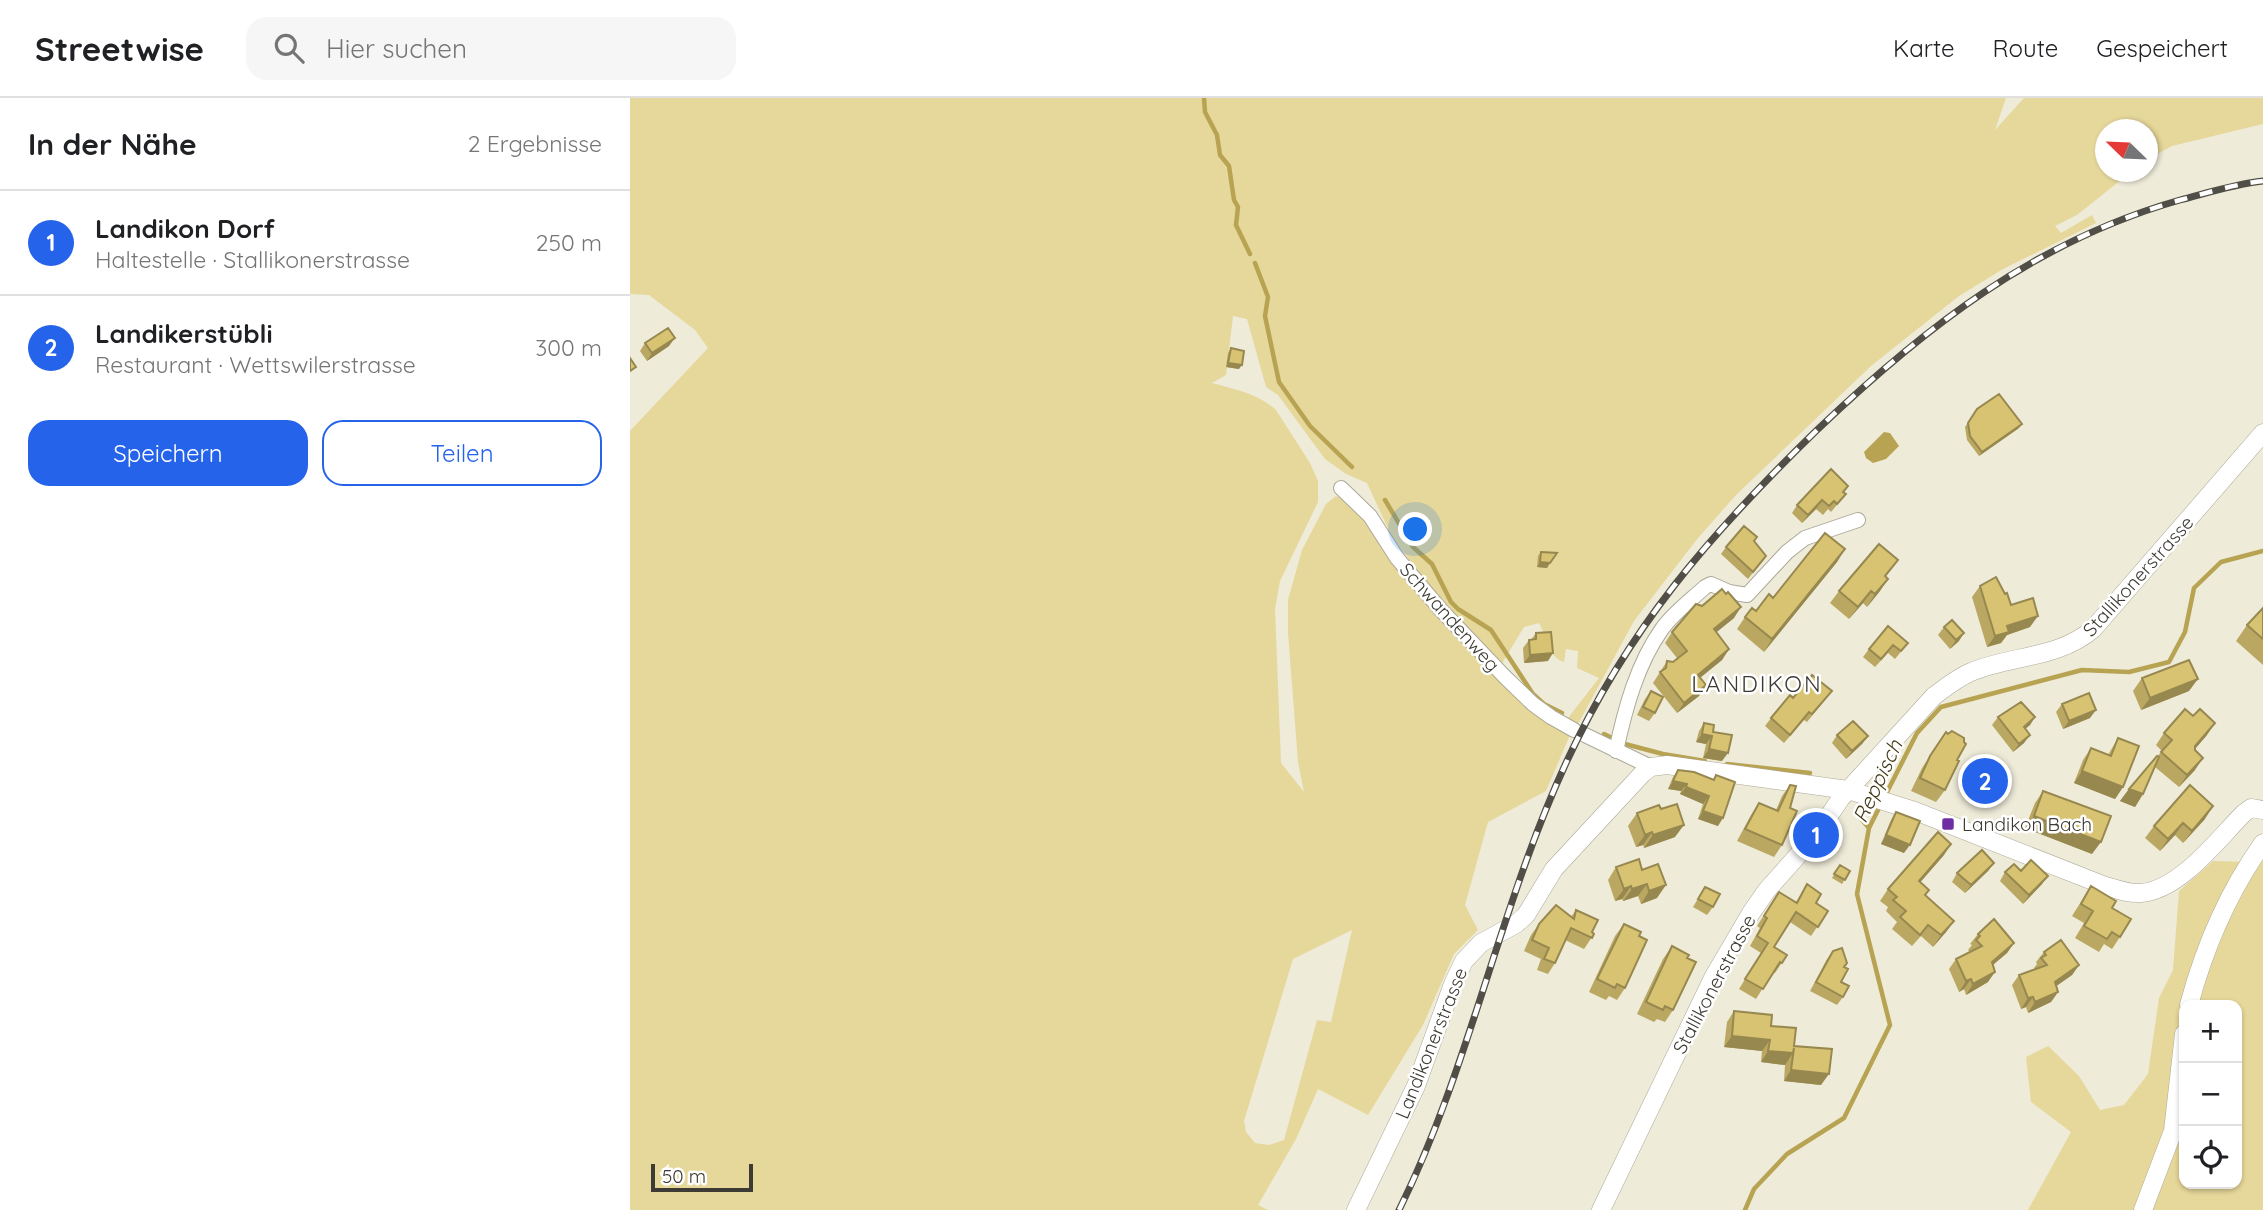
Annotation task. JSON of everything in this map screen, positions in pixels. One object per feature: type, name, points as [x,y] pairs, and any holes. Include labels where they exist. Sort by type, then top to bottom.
[{"type":"street","name":"Stallikonerstrasse","points":[[1601,1210],[1730,948],[1767,890],[1816,835],[1848,790],[1934,696],[1952,682],[1973,671],[2066,646],[2093,629],[2263,433]]},
{"type":"street","name":"Schwandenweg","points":[[1341,488],[1370,516],[1396,558],[1441,610],[1533,704],[1580,733],[1651,767]]},
{"type":"street","points":[[1616,751],[1625,712],[1647,654],[1671,620],[1712,584],[1729,592],[1746,595],[1787,552],[1805,538],[1858,520]]},
{"type":"street","points":[[1651,767],[1668,765],[1848,790],[1893,804],[2104,885],[2133,893],[2152,891],[2173,882],[2244,813],[2254,808],[2263,810]]},
{"type":"street","name":"Landikonerstrasse","points":[[1356,1210],[1416,1086],[1464,961],[1481,943],[1516,924],[1526,915],[1554,869],[1643,772],[1651,767]]},
{"type":"street","points":[[2190,1000],[2218,925],[2237,885],[2263,844]]},
{"type":"street","points":[[2143,1210],[2173,1131],[2181,1063]]},
{"type":"shaded area","points":[[630,98],[2006,98],[1995,130],[2024,98],[2263,98],[2263,124],[2172,146],[2158,154],[2158,119],[2095,119],[2095,182],[2118,182],[2077,215],[2055,226],[2061,233],[2092,215],[2096,223],[2003,269],[1959,296],[1871,366],[1736,495],[1698,538],[1634,621],[1578,724],[1568,718],[1599,678],[1577,668],[1578,651],[1566,649],[1564,662],[1554,656],[1539,623],[1524,627],[1501,665],[1435,593],[1392,537],[1367,483],[1346,474],[1325,459],[1278,395],[1266,387],[1247,319],[1233,316],[1226,375],[1212,383],[1254,396],[1276,410],[1310,463],[1318,481],[1318,502],[1280,581],[1275,609],[1281,763],[1304,792],[1298,762],[1288,600],[1302,550],[1326,504],[1336,496],[1359,511],[1384,549],[1570,735],[1546,791],[1488,822],[1465,905],[1478,930],[1454,954],[1423,1025],[1368,1115],[1318,1089],[1296,1139],[1258,1205],[1268,1210],[630,1210],[630,431],[708,348],[695,330],[649,295],[630,294]],"holes":[[[1352,930],[1331,1022],[1317,1020],[1284,1140],[1269,1145],[1255,1143],[1246,1132],[1244,1121],[1293,959]]]},
{"type":"shaded area","points":[[1884,432],[1890,433],[1899,446],[1886,459],[1873,463],[1866,458],[1864,452]]},
{"type":"shaded area","points":[[2263,840],[2263,1210],[2028,1210],[2071,1132],[2031,1102],[2026,1057],[2048,1046],[2079,1076],[2100,1110],[2124,1105],[2148,1074],[2159,998],[2173,970],[2179,891],[2213,861],[2252,862]]},
{"type":"building","points":[[668,328],[675,338],[652,353],[645,343]]},
{"type":"building","points":[[1231,348],[1244,351],[1242,365],[1228,363]]},
{"type":"building","points":[[630,358],[636,367],[630,371]]},
{"type":"building","points":[[1999,394],[2022,424],[1982,452],[1970,436],[1968,423],[1977,409]]},
{"type":"building","points":[[1831,469],[1848,486],[1843,492],[1846,494],[1837,504],[1834,501],[1829,506],[1822,500],[1808,515],[1797,505]]},
{"type":"building","points":[[1744,526],[1757,537],[1754,541],[1766,556],[1753,572],[1726,547]]},
{"type":"building","points":[[1825,533],[1845,549],[1772,639],[1745,617],[1752,608],[1756,611],[1769,594],[1773,598]]},
{"type":"building","points":[[1879,544],[1898,560],[1885,576],[1888,579],[1875,594],[1871,591],[1858,607],[1839,591]]},
{"type":"building","points":[[1541,552],[1557,553],[1550,563],[1540,562]]},
{"type":"building","points":[[1996,577],[2005,594],[2007,593],[2011,605],[2033,598],[2038,616],[2007,626],[2009,632],[1995,636],[1980,586]]},
{"type":"building","points":[[1722,589],[1741,607],[1714,629],[1729,649],[1698,675],[1706,685],[1684,703],[1660,672],[1666,668],[1667,661],[1673,662],[1687,651],[1672,632],[1696,604],[1702,606]]},
{"type":"building","points":[[2263,608],[2263,639],[2247,625]]},
{"type":"building","points":[[1952,620],[1964,633],[1956,640],[1944,627]]},
{"type":"building","points":[[1888,626],[1908,643],[1901,651],[1893,645],[1881,659],[1869,649]]},
{"type":"building","points":[[1551,632],[1553,653],[1530,655],[1529,640],[1536,639],[1536,633]]},
{"type":"building","points":[[2189,660],[2198,679],[2150,698],[2142,678]]},
{"type":"building","points":[[1812,675],[1832,691],[1812,714],[1809,712],[1790,735],[1771,718],[1790,695],[1793,698]]},
{"type":"building","points":[[1651,691],[1663,697],[1655,713],[1643,707]]},
{"type":"building","points":[[2089,693],[2096,710],[2069,721],[2062,704]]},
{"type":"building","points":[[2021,702],[2035,717],[2024,727],[2030,735],[2019,744],[1998,717]]},
{"type":"building","points":[[2185,709],[2193,716],[2200,709],[2215,723],[2195,746],[2195,750],[2203,758],[2187,775],[2161,752],[2172,740],[2164,733]]},
{"type":"building","points":[[1853,721],[1868,736],[1852,751],[1837,735]]},
{"type":"building","points":[[1704,723],[1714,725],[1713,732],[1732,735],[1728,753],[1709,749],[1712,736],[1702,734]]},
{"type":"building","points":[[1952,731],[1964,738],[1966,744],[1945,790],[1920,778],[1930,756],[1946,732],[1948,734]]},
{"type":"building","points":[[2118,738],[2139,746],[2123,787],[2082,771],[2091,748],[2111,756]]},
{"type":"building","points":[[2157,756],[2159,757],[2143,794],[2129,789]]},
{"type":"building","points":[[1984,760],[2004,771],[1995,794],[1974,786]]},
{"type":"building","points":[[1678,770],[1694,772],[1714,780],[1716,775],[1735,782],[1723,818],[1703,811],[1709,796],[1686,787],[1687,784],[1673,781]]},
{"type":"building","points":[[1790,785],[1796,786],[1790,808],[1797,811],[1782,845],[1745,829],[1759,803],[1778,811]]},
{"type":"building","points":[[2190,785],[2213,806],[2192,831],[2183,823],[2168,839],[2154,826]]},
{"type":"building","points":[[2043,791],[2111,816],[2101,842],[2034,816]]},
{"type":"building","points":[[1677,804],[1684,825],[1645,835],[1637,813],[1659,805],[1661,809]]},
{"type":"building","points":[[1896,812],[1920,821],[1910,845],[1886,835]]},
{"type":"building","points":[[1938,832],[1951,844],[1919,881],[1929,890],[1925,895],[1954,921],[1941,935],[1928,925],[1920,935],[1900,917],[1906,911],[1893,900],[1897,897],[1888,889]]},
{"type":"building","points":[[1982,850],[1994,863],[1971,885],[1957,873]]},
{"type":"building","points":[[1639,859],[1642,870],[1658,864],[1666,885],[1649,891],[1647,884],[1624,889],[1616,867]]},
{"type":"building","points":[[2031,860],[2048,876],[2029,895],[2005,872],[2014,864],[2021,871]]},
{"type":"building","points":[[1840,865],[1850,871],[1845,880],[1834,874]]},
{"type":"building","points":[[1807,884],[1821,894],[1816,903],[1828,911],[1818,927],[1796,912],[1774,947],[1787,955],[1763,989],[1745,979],[1768,943],[1757,936],[1767,918],[1764,916],[1779,892],[1797,903]]},
{"type":"building","points":[[2091,886],[2116,901],[2112,908],[2131,919],[2120,937],[2112,932],[2107,939],[2084,926],[2093,911],[2081,904]]},
{"type":"building","points":[[1705,887],[1720,894],[1713,907],[1698,899]]},
{"type":"building","points":[[1556,905],[1574,919],[1576,910],[1598,920],[1592,938],[1571,928],[1555,963],[1544,959],[1549,948],[1532,940],[1539,924]]},
{"type":"building","points":[[1994,919],[2014,943],[1992,962],[1995,972],[1973,984],[1971,979],[1966,981],[1956,959],[1982,946],[1976,940],[1980,936],[1978,934]]},
{"type":"building","points":[[1624,924],[1641,932],[1639,936],[1647,940],[1625,988],[1617,984],[1615,988],[1597,979]]},
{"type":"building","points":[[2061,940],[2079,965],[2055,982],[2058,992],[2035,1002],[2033,997],[2028,998],[2019,975],[2047,965],[2041,958],[2046,955],[2044,952]]},
{"type":"building","points":[[1672,946],[1696,962],[1673,1010],[1665,1006],[1663,1010],[1646,1002]]},
{"type":"building","points":[[1842,948],[1847,963],[1844,967],[1848,969],[1841,982],[1849,986],[1843,997],[1816,982],[1833,951]]},
{"type":"building","points":[[1734,1011],[1772,1015],[1771,1026],[1796,1028],[1794,1046],[1832,1049],[1829,1074],[1791,1070],[1794,1048],[1793,1053],[1768,1051],[1770,1040],[1732,1036]]},
{"type":"waterway","points":[[1204,98],[1205,112],[1217,135],[1220,155],[1229,166],[1234,200],[1238,207],[1236,225],[1250,254]]},
{"type":"waterway","points":[[1255,263],[1268,297],[1265,316],[1279,382],[1310,426],[1352,467]]},
{"type":"waterway","points":[[1385,500],[1413,547],[1432,564],[1451,602],[1491,630],[1533,694],[1544,704],[1562,713]]},
{"type":"waterway","name":"Reppisch","points":[[1885,796],[1917,733],[1941,707],[2082,670],[2129,672],[2169,662],[2185,632],[2194,588],[2221,562],[2263,551]]},
{"type":"waterway","points":[[1604,734],[1612,738]]},
{"type":"waterway","points":[[1625,744],[1705,761]]},
{"type":"waterway","points":[[1727,764],[1810,773]]},
{"type":"waterway","name":"Reppisch","points":[[1745,1210],[1754,1189],[1787,1154],[1844,1118],[1890,1025],[1857,894],[1869,828],[1881,804]]},
{"type":"waterway","points":[[1855,812],[1869,828]]},
{"type":"railway","points":[[1399,1210],[1446,1100],[1522,874],[1566,763],[1616,668],[1675,584],[1707,545],[1778,468],[1857,393],[1898,357],[1984,292],[2077,239],[2127,217],[2180,200],[2263,181]]},
{"type":"place","name":"Landikerstübli","points":[[1985,781]]},
{"type":"place","name":"Landikon Bach","points":[[1948,824]]},
{"type":"place","name":"Landikon Dorf","points":[[1816,835]]},
{"type":"district","name":"LANDIKON","points":[[1757,683]]}]
